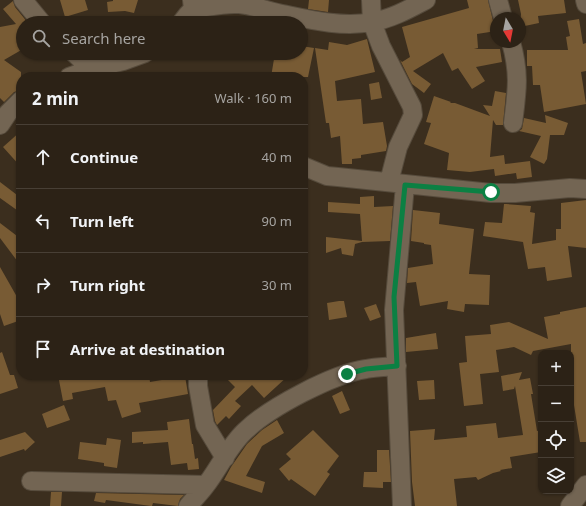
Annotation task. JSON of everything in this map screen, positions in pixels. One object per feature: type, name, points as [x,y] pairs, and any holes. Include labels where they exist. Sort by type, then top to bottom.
[{"type":"street","points":[[23,0],[36,16]]},
{"type":"street","points":[[371,0],[372,22],[381,46],[412,107],[413,115],[398,147],[394,297],[402,506]]},
{"type":"street","points":[[308,18],[329,22],[356,24],[372,22],[391,17],[426,0]]},
{"type":"street","points":[[498,0],[501,12]]},
{"type":"street","points":[[585,0],[586,4]]},
{"type":"street","points":[[186,16],[192,5],[237,4],[250,5],[297,16]]},
{"type":"street","points":[[512,48],[518,72],[518,87],[513,122]]},
{"type":"street","points":[[81,60],[93,72]]},
{"type":"street","points":[[96,72],[126,60]]},
{"type":"street","points":[[0,125],[8,113],[16,105]]},
{"type":"street","points":[[308,168],[327,176],[484,192],[515,193],[570,188],[586,189]]},
{"type":"street","points":[[188,506],[206,485],[245,431],[265,415],[299,395],[347,374],[366,369],[397,366]]},
{"type":"street","points":[[198,380],[205,425],[225,458]]},
{"type":"street","points":[[31,481],[206,485]]},
{"type":"street","points":[[570,506],[586,484]]},
{"type":"building","points":[[60,0],[85,0],[88,10],[65,16]]},
{"type":"building","points":[[113,0],[138,0],[134,13],[125,11],[108,12],[107,2]]},
{"type":"building","points":[[309,0],[329,0],[328,12],[308,9]]},
{"type":"building","points":[[467,0],[488,0],[491,12],[490,32],[477,34],[478,48],[474,49],[500,49],[502,62],[476,67],[485,81],[472,89],[458,68],[452,71],[443,53],[413,71],[431,84],[424,93],[412,84],[400,60],[402,62],[410,57],[402,27],[469,8]]},
{"type":"building","points":[[518,0],[564,0],[566,13],[538,16],[539,23],[526,26],[526,12],[521,12]]},
{"type":"building","points":[[13,1],[15,7],[22,16],[16,16],[16,24],[3,9]]},
{"type":"building","points":[[579,19],[583,44],[586,43],[586,71],[581,72],[586,104],[544,112],[540,85],[533,85],[532,66],[527,66],[527,50],[568,50],[566,37],[570,36],[567,21]]},
{"type":"building","points":[[16,24],[16,53],[4,60],[21,72],[16,72],[16,91],[4,102],[0,98],[0,27]]},
{"type":"building","points":[[367,39],[375,72],[335,81],[337,101],[361,99],[363,124],[383,122],[387,146],[386,151],[361,155],[361,158],[352,159],[352,164],[342,164],[340,136],[331,138],[329,123],[326,123],[315,48],[328,50],[329,42],[347,45]]},
{"type":"building","points":[[308,47],[314,48],[308,77],[308,72],[272,72],[274,60],[308,60]]},
{"type":"building","points":[[379,82],[382,98],[371,100],[369,84]]},
{"type":"building","points":[[495,91],[506,93],[503,125],[496,125],[493,120],[490,157],[504,155],[505,164],[530,161],[532,177],[517,179],[516,173],[495,176],[494,169],[470,172],[447,170],[449,153],[424,144],[431,123],[426,122],[434,96],[451,102],[450,103],[455,103],[490,116],[483,105],[492,106]]},
{"type":"building","points":[[545,115],[568,123],[564,135],[550,135],[547,159],[544,164],[530,157],[541,136],[519,131],[522,129],[524,118],[546,123]]},
{"type":"building","points":[[16,135],[16,161],[3,147]]},
{"type":"building","points":[[0,182],[16,194],[16,209],[0,198]]},
{"type":"building","points":[[374,196],[374,207],[393,206],[390,241],[362,242],[355,244],[353,256],[342,254],[341,248],[326,253],[326,237],[362,241],[360,214],[328,212],[328,202],[360,204],[360,197]]},
{"type":"building","points":[[586,200],[586,248],[568,246],[572,277],[547,281],[545,267],[528,269],[523,242],[483,236],[485,222],[502,223],[504,204],[506,204],[531,206],[530,212],[535,213],[532,244],[556,240],[556,229],[561,229],[561,203]]},
{"type":"building","points":[[413,210],[440,213],[439,224],[474,229],[469,274],[490,275],[489,305],[465,304],[464,312],[447,309],[448,301],[420,306],[416,282],[407,283],[408,268],[433,264],[431,245],[411,241]]},
{"type":"building","points":[[0,223],[16,235],[16,259],[0,238]]},
{"type":"building","points":[[0,267],[16,295],[16,322],[4,326],[0,314]]},
{"type":"building","points":[[344,301],[347,317],[329,320],[327,303]]},
{"type":"building","points":[[376,304],[381,317],[370,321],[364,308]]},
{"type":"building","points":[[586,307],[586,442],[580,442],[574,405],[574,350],[571,350],[571,344],[533,351],[531,355],[514,347],[496,350],[499,372],[480,374],[483,404],[464,406],[459,363],[467,362],[465,336],[491,334],[490,325],[509,322],[548,339],[544,317],[560,314],[560,312]]},
{"type":"building","points":[[436,333],[438,349],[406,352],[406,338]]},
{"type":"building","points":[[2,352],[10,375],[14,375],[18,388],[0,394],[0,353]]},
{"type":"building","points":[[522,372],[519,380],[530,378],[533,394],[531,394],[538,431],[538,452],[510,457],[512,468],[500,470],[501,471],[478,480],[476,477],[454,479],[457,506],[415,506],[412,482],[410,431],[435,429],[434,440],[467,437],[466,426],[496,423],[498,438],[523,435],[515,386],[514,389],[503,391],[501,376]]},
{"type":"building","points":[[59,380],[150,380],[150,382],[162,380],[186,380],[188,394],[139,403],[141,412],[122,418],[116,400],[108,401],[105,387],[72,393],[73,399],[63,401]]},
{"type":"building","points":[[228,380],[284,380],[264,398],[252,385],[235,401],[241,406],[229,419],[226,416],[217,425],[213,410],[235,387]]},
{"type":"building","points":[[434,380],[435,399],[419,400],[417,381]]},
{"type":"building","points":[[342,391],[350,410],[340,414],[332,396]]},
{"type":"building","points":[[64,405],[70,420],[47,428],[42,414]]},
{"type":"building","points":[[189,419],[195,459],[198,458],[199,469],[188,470],[187,463],[171,465],[168,442],[143,444],[143,442],[132,443],[132,432],[168,430],[167,422]]},
{"type":"building","points":[[277,420],[284,433],[262,446],[246,476],[265,482],[262,493],[224,480],[247,444],[262,430]]},
{"type":"building","points":[[313,430],[339,456],[327,472],[330,474],[315,496],[291,479],[289,481],[279,469],[291,459],[286,454]]},
{"type":"building","points":[[25,432],[35,442],[25,451],[24,449],[0,457],[0,440]]},
{"type":"building","points":[[107,438],[121,440],[117,468],[104,466],[104,463],[78,459],[80,442],[106,445]]},
{"type":"building","points":[[377,450],[389,450],[391,482],[383,482],[383,488],[363,487],[364,472],[377,472]]},
{"type":"building","points":[[51,492],[62,492],[61,506],[50,506]]},
{"type":"building","points":[[96,493],[184,495],[180,499],[178,506],[153,503],[151,506],[106,500],[105,503],[94,501]]},
{"type":"route","points":[[347,374],[366,369],[397,366],[394,297],[405,185],[491,192]]}]
